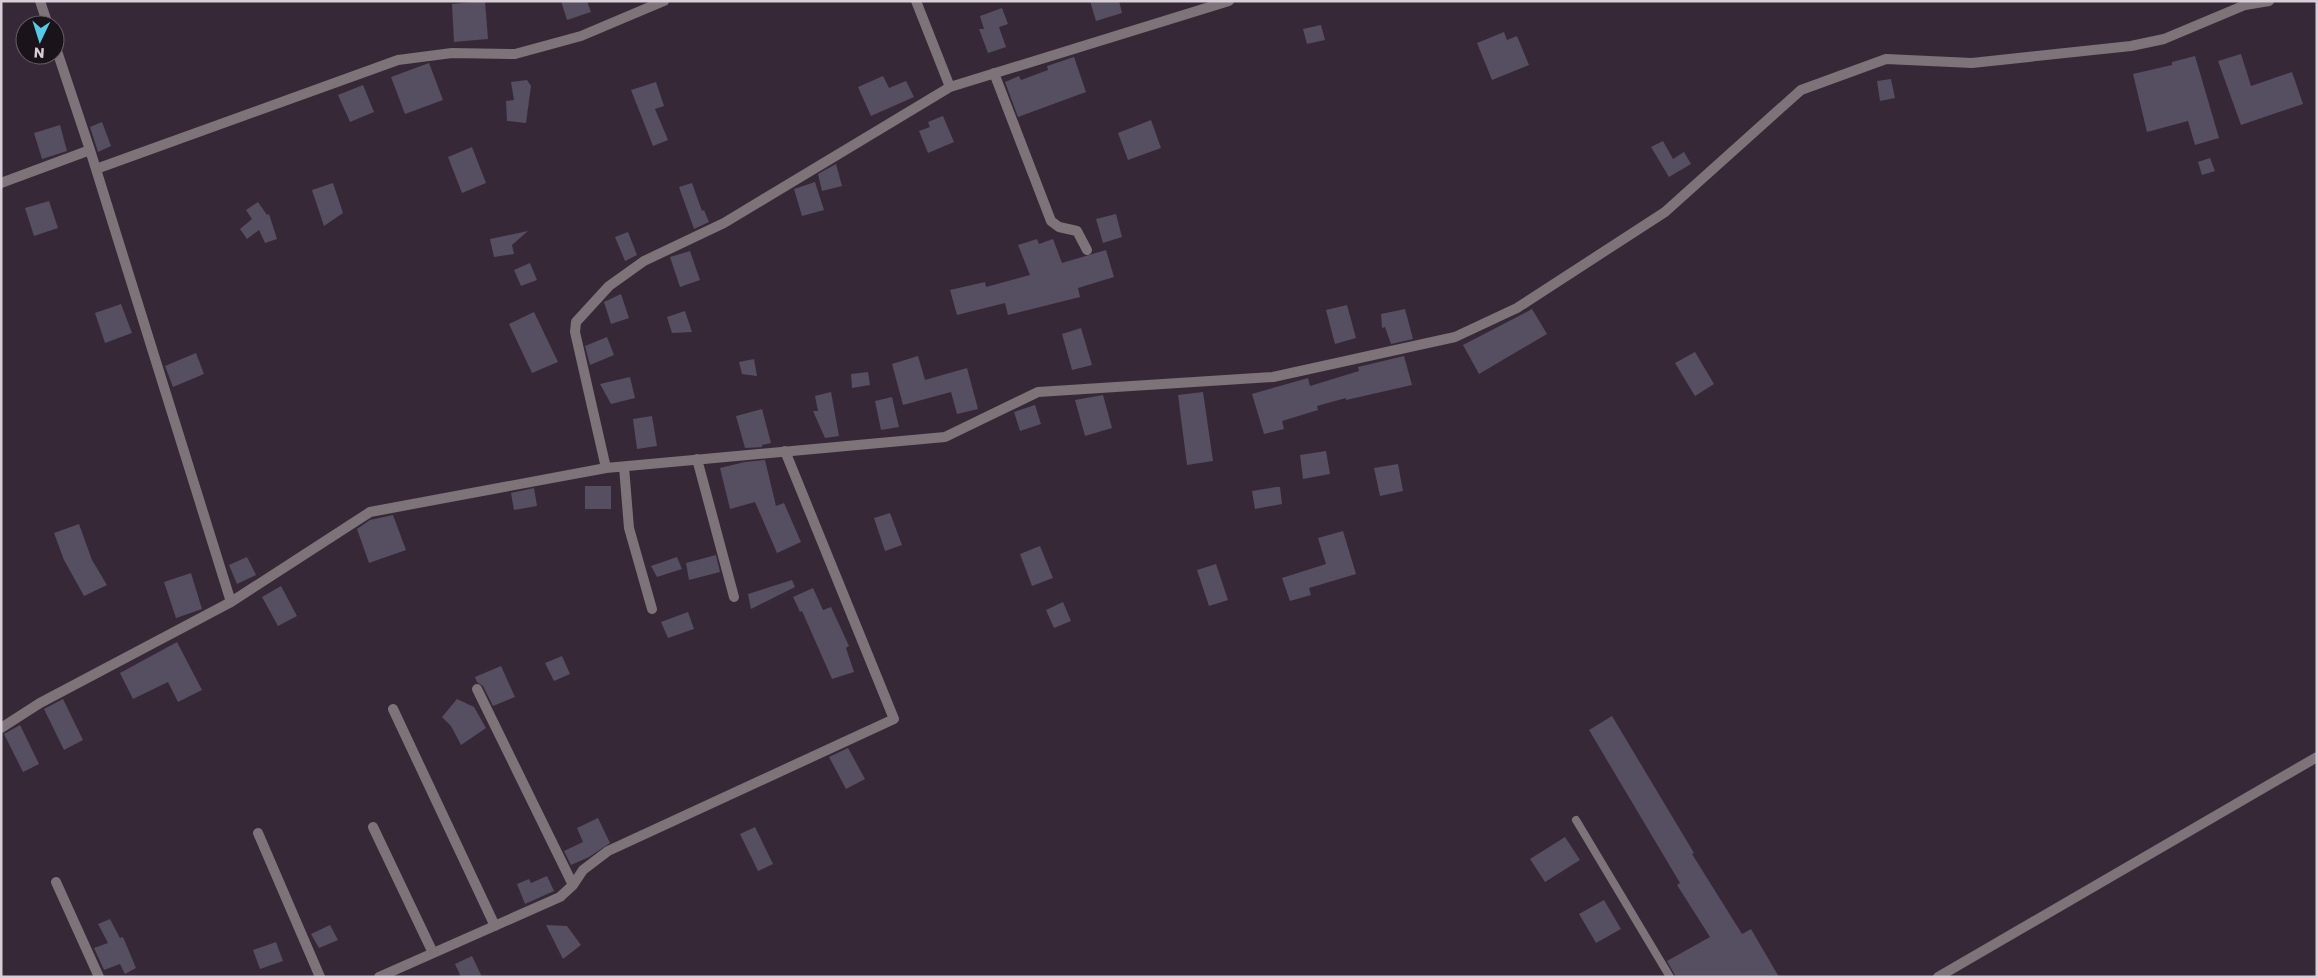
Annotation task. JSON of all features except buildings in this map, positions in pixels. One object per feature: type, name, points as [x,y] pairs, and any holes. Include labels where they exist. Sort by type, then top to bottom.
[{"type":"street","points":[[40,1],[45,15]]},
{"type":"street","points":[[96,169],[398,60],[452,53],[516,54],[580,36],[664,1]]},
{"type":"street","points":[[916,1],[950,87]]},
{"type":"street","points":[[606,468],[575,332],[576,322],[609,286],[644,261],[724,224],[950,87],[1229,1]]},
{"type":"street","points":[[1,728],[40,703],[230,602],[370,512],[606,468],[945,437],[1038,392],[1273,376],[1455,337],[1517,308],[1665,212],[1801,90],[1886,59],[1972,63],[2132,46],[2164,39],[2245,4],[2270,1]]},
{"type":"street","points":[[62,65],[96,169],[230,602]]},
{"type":"street","points":[[994,73],[1051,221],[1059,228],[1077,231],[1088,250]]},
{"type":"street","points":[[1,183],[90,150]]},
{"type":"street","points":[[378,977],[560,898],[573,885],[583,870],[608,851],[894,719],[785,451]]},
{"type":"street","points":[[697,460],[734,598]]},
{"type":"street","points":[[624,467],[629,528],[652,609]]},
{"type":"street","points":[[476,689],[573,885]]},
{"type":"street","points":[[393,709],[495,926]]},
{"type":"street","points":[[1938,977],[2317,757]]},
{"type":"street","points":[[373,827],[432,953]]},
{"type":"street","points":[[258,833],[320,977]]},
{"type":"street","points":[[56,882],[99,977]]},
{"type":"lane","points":[[1576,820],[1670,977]]}]
